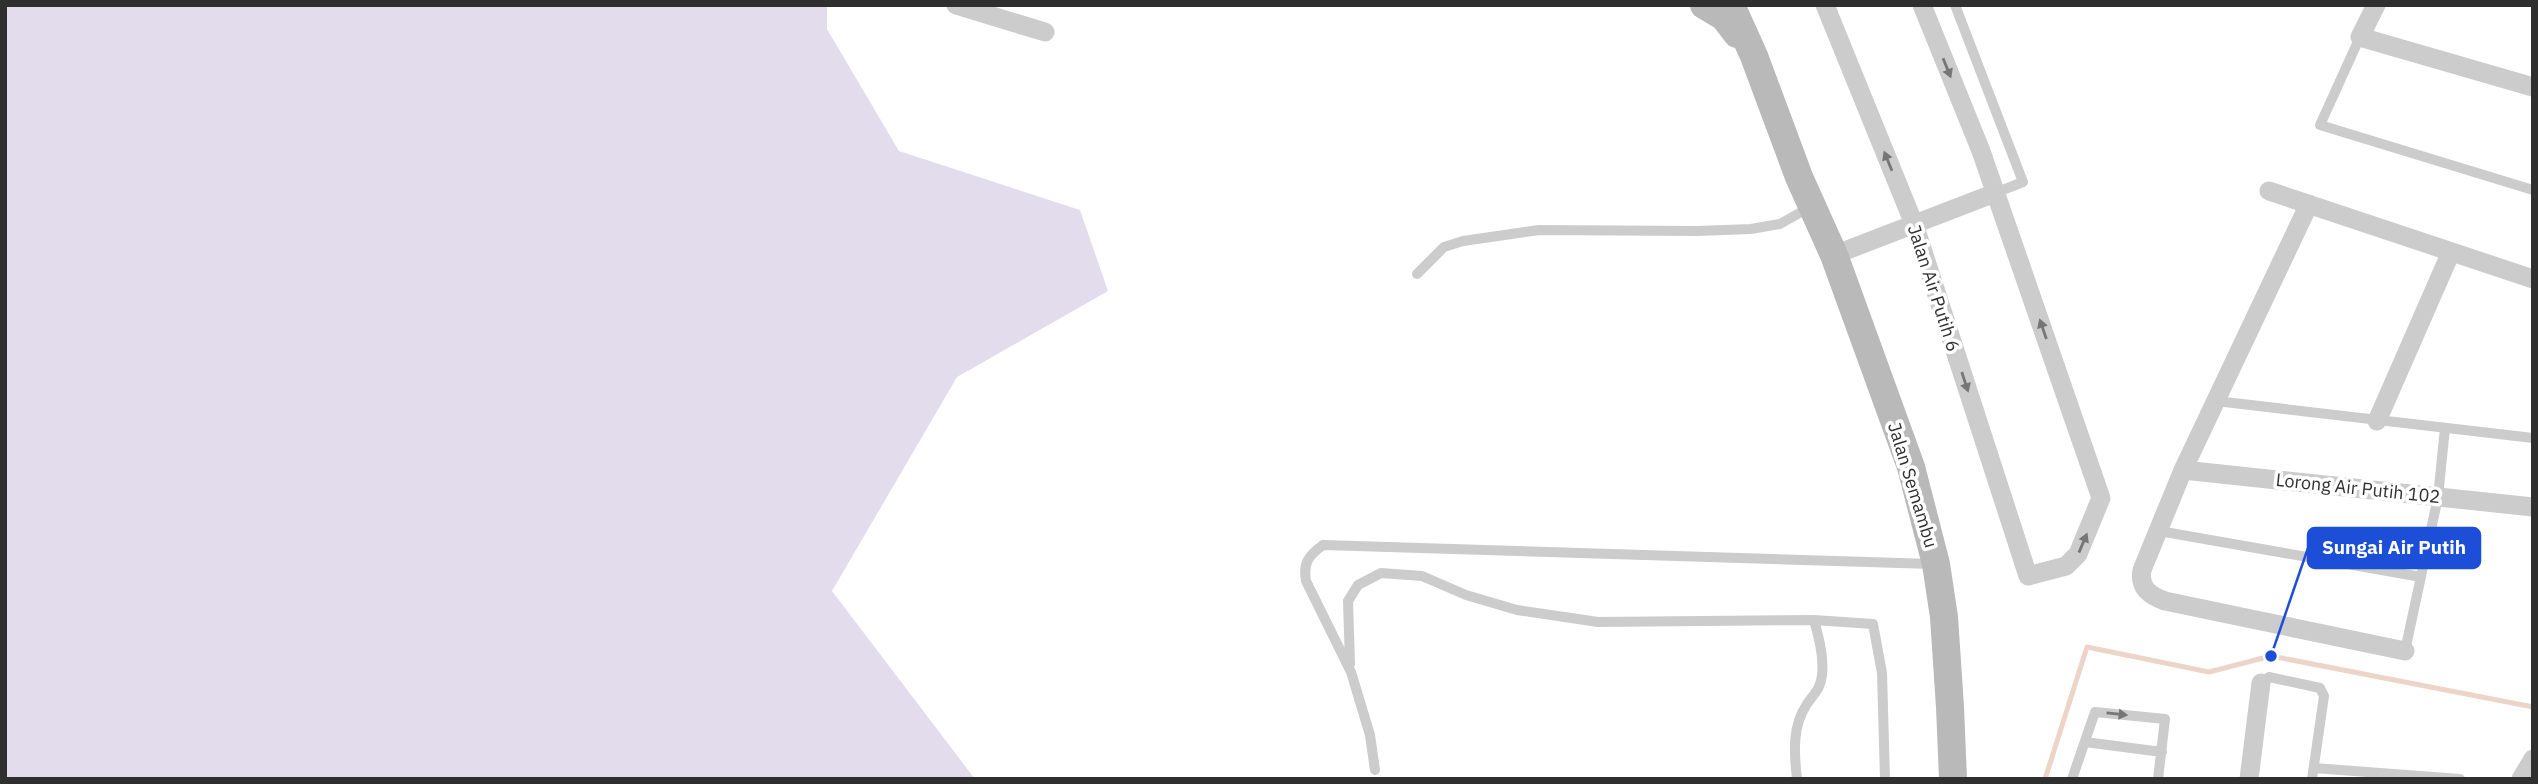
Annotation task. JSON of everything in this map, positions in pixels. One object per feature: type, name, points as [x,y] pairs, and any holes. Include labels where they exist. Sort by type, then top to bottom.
[{"type":"main road","points":[[1704,5],[1724,17],[1754,56]]},
{"type":"main road","name":"Jalan Semambu","points":[[1731,5],[1834,255],[1910,467],[1936,564],[1948,661],[1953,779]]},
{"type":"main road","name":"Jalan Semambu","points":[[1751,5],[1811,172],[1814,205]]},
{"type":"street","points":[[956,5],[1045,32]]},
{"type":"street","name":"Jalan Air Putih 6","points":[[1825,5],[1914,224],[2028,576],[2066,566],[2078,554],[2101,498],[1995,193]]},
{"type":"street","points":[[1834,255],[1995,193],[1981,151],[1922,5]]},
{"type":"street","points":[[2376,5],[2360,37],[2533,87]]},
{"type":"street","points":[[2269,191],[2533,279]]},
{"type":"street","points":[[2309,204],[2183,470],[2141,581],[2145,590],[2154,597],[2405,651]]},
{"type":"street","points":[[2377,421],[2451,252]]},
{"type":"street","name":"Lorong Air Putih 102","points":[[2183,470],[2533,507]]},
{"type":"street","points":[[2249,779],[2261,683]]},
{"type":"street","points":[[2521,779],[2533,759]]},
{"type":"lane","points":[[1955,5],[2023,181],[1995,193]]},
{"type":"lane","points":[[2360,37],[2320,125],[2533,190]]},
{"type":"lane","points":[[1417,274],[1444,247],[1463,241],[1539,230],[1697,232],[1751,229],[1780,224],[1814,205]]},
{"type":"lane","points":[[2216,401],[2533,438]]},
{"type":"lane","points":[[2405,651],[2438,497],[2445,428]]},
{"type":"lane","points":[[2159,531],[2421,577]]},
{"type":"lane","points":[[1375,770],[1370,735],[1351,672],[1306,581],[1303,567],[1309,555],[1323,545],[1936,564]]},
{"type":"lane","points":[[1351,672],[1348,642],[1349,601],[1358,585],[1381,573],[1422,576],[1466,595],[1517,610],[1598,622],[1699,619],[1815,620],[1873,624],[1882,673],[1885,779]]},
{"type":"lane","points":[[1797,779],[1794,753],[1797,723],[1807,704],[1817,694],[1822,676],[1821,648],[1815,620]]},
{"type":"lane","points":[[2261,683],[2269,677],[2320,688],[2324,696],[2312,779]]},
{"type":"lane","points":[[2072,779],[2095,712],[2165,719],[2158,779]]},
{"type":"lane","points":[[2085,742],[2162,752]]},
{"type":"lane","points":[[2314,768],[2460,779]]},
{"type":"shaded area","points":[[5,5],[827,5],[827,29],[899,151],[1080,210],[1108,291],[957,377],[832,591],[975,779],[5,779]]},
{"type":"waterway","points":[[2045,779],[2087,647],[2209,672],[2271,656],[2533,707]]},
{"type":"place","name":"Sungai Air Putih","points":[[2271,656]]}]
